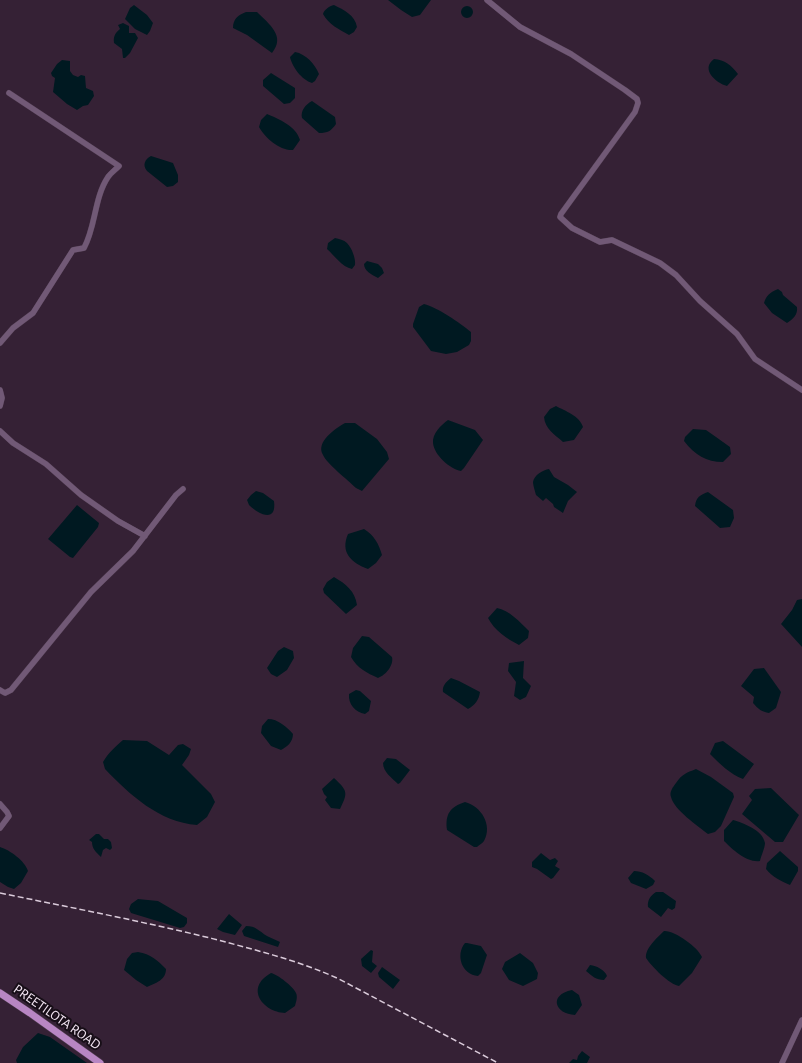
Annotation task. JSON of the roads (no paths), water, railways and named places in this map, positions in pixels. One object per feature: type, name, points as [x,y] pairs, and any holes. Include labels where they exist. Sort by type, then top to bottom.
[{"type":"main road","name":"PREETILOTA ROAD","points":[[0,993],[100,1063]]},
{"type":"street","points":[[487,0],[520,27],[571,54],[637,99],[638,103],[635,112],[561,214],[561,219],[572,228],[600,242],[612,240],[660,263],[676,275],[700,301],[737,334],[756,359],[802,390]]},
{"type":"street","points":[[0,343],[13,328],[33,313],[73,250],[84,248],[90,238],[101,192],[108,177],[119,166],[9,93]]},
{"type":"street","points":[[0,390],[2,398],[0,406]]},
{"type":"street","points":[[0,432],[13,443],[46,464],[80,495],[118,521],[145,536]]},
{"type":"street","points":[[0,690],[5,693],[11,690],[91,592],[133,551],[182,489]]},
{"type":"street","points":[[0,804],[9,816],[0,828]]},
{"type":"street","points":[[782,1063],[802,1020]]},
{"type":"water","points":[[388,0],[431,0],[420,15],[412,17]]},
{"type":"water","points":[[134,5],[147,15],[153,23],[147,35],[135,29],[125,19],[130,8]]},
{"type":"water","points":[[334,5],[348,13],[354,19],[357,27],[354,32],[349,35],[334,26],[325,18],[323,14],[324,11]]},
{"type":"water","points":[[467,6],[471,8],[473,12],[471,16],[467,18],[463,16],[461,12],[463,8]]},
{"type":"water","points":[[246,12],[257,12],[271,26],[277,36],[276,47],[272,53],[247,35],[233,28],[236,18]]},
{"type":"water","points":[[123,23],[129,26],[129,33],[135,33],[138,38],[130,53],[125,58],[123,58],[122,49],[114,43],[115,35],[120,29],[118,25]]},
{"type":"water","points":[[295,52],[306,57],[313,63],[317,70],[319,74],[312,83],[301,76],[293,65],[290,57]]},
{"type":"water","points":[[714,59],[721,60],[728,64],[738,74],[727,86],[714,79],[709,71],[710,63]]},
{"type":"water","points":[[62,60],[70,61],[70,71],[73,75],[78,77],[81,75],[85,76],[86,88],[93,91],[94,96],[88,105],[77,110],[53,92],[55,78],[51,73],[57,64]]},
{"type":"water","points":[[271,73],[295,88],[295,98],[290,103],[284,104],[263,86],[263,80]]},
{"type":"water","points":[[312,101],[335,117],[336,124],[325,133],[319,133],[302,118],[304,108]]},
{"type":"water","points":[[267,114],[277,118],[291,127],[298,135],[300,140],[293,150],[288,150],[273,143],[259,127],[261,120]]},
{"type":"water","points":[[151,156],[173,163],[178,175],[178,182],[173,186],[167,187],[147,171],[145,162]]},
{"type":"water","points":[[335,238],[347,243],[350,248],[355,263],[352,269],[348,268],[327,249],[328,243]]},
{"type":"water","points":[[367,261],[378,264],[384,273],[378,278],[371,274],[364,266]]},
{"type":"water","points":[[778,289],[797,307],[795,316],[787,323],[772,313],[764,303],[769,294]]},
{"type":"water","points":[[424,304],[442,312],[471,332],[471,341],[469,345],[457,352],[446,354],[431,351],[413,327],[419,307]]},
{"type":"water","points":[[556,406],[572,414],[581,423],[583,427],[574,440],[563,442],[550,431],[546,425],[544,417],[550,409]]},
{"type":"water","points":[[448,420],[475,430],[483,440],[461,471],[443,461],[434,448],[433,440],[435,433]]},
{"type":"water","points":[[345,423],[355,423],[377,439],[387,452],[389,459],[362,491],[356,488],[325,459],[321,450],[324,440]]},
{"type":"water","points":[[693,429],[706,430],[730,447],[731,454],[723,462],[711,461],[701,457],[684,441],[685,437]]},
{"type":"water","points":[[549,469],[554,477],[577,492],[568,501],[563,513],[554,507],[553,504],[546,498],[543,501],[536,495],[533,483],[535,477],[544,470]]},
{"type":"water","points":[[256,491],[263,493],[274,501],[273,512],[270,515],[262,514],[249,505],[247,500]]},
{"type":"water","points":[[708,492],[733,510],[734,518],[730,527],[720,528],[695,506],[696,500]]},
{"type":"water","points":[[77,505],[99,523],[98,527],[73,558],[48,539]]},
{"type":"water","points":[[364,529],[376,540],[382,555],[376,563],[368,569],[352,560],[346,551],[345,546],[348,534]]},
{"type":"water","points":[[334,577],[349,588],[356,600],[357,605],[346,614],[324,593],[323,589],[327,582]]},
{"type":"water","points":[[802,599],[802,647],[781,624],[792,610],[797,600]]},
{"type":"water","points":[[497,608],[506,611],[522,624],[529,631],[528,638],[519,645],[497,630],[488,618]]},
{"type":"water","points":[[362,636],[369,637],[392,657],[392,663],[389,669],[384,675],[378,678],[359,667],[351,657],[353,648]]},
{"type":"water","points":[[284,647],[293,651],[294,658],[287,670],[277,677],[271,674],[267,668],[278,651]]},
{"type":"water","points":[[524,661],[523,678],[531,686],[526,697],[520,700],[514,696],[516,682],[508,671],[509,663]]},
{"type":"water","points":[[764,668],[781,692],[776,708],[769,713],[762,711],[757,707],[753,703],[754,697],[741,686],[754,669]]},
{"type":"water","points":[[451,678],[480,692],[479,697],[473,706],[468,709],[443,692],[445,684]]},
{"type":"water","points":[[356,690],[360,691],[371,701],[369,711],[365,714],[355,709],[351,704],[349,694]]},
{"type":"water","points":[[268,719],[279,722],[293,734],[289,744],[281,750],[271,746],[261,733],[262,726]]},
{"type":"water","points":[[123,740],[147,741],[169,755],[178,745],[183,744],[191,749],[182,765],[211,794],[215,802],[207,817],[197,825],[170,819],[146,806],[125,788],[105,769],[103,762],[110,752]]},
{"type":"water","points":[[723,741],[754,764],[743,779],[729,772],[710,754],[715,743]]},
{"type":"water","points":[[387,758],[396,759],[410,770],[398,784],[384,769],[383,763]]},
{"type":"water","points":[[696,769],[711,777],[733,793],[734,797],[721,826],[715,832],[708,834],[681,812],[673,802],[671,795],[671,791],[680,778]]},
{"type":"water","points":[[334,778],[342,786],[345,792],[340,809],[331,808],[325,800],[327,797],[322,789]]},
{"type":"water","points":[[771,788],[799,815],[783,842],[775,842],[742,814],[752,800],[749,796],[755,789]]},
{"type":"water","points":[[465,802],[471,804],[480,812],[486,823],[486,835],[483,842],[477,847],[474,847],[447,830],[448,815],[452,809]]},
{"type":"water","points":[[733,820],[752,828],[761,834],[765,845],[760,861],[745,858],[724,841],[724,830]]},
{"type":"water","points":[[96,834],[99,834],[104,839],[108,839],[111,842],[112,848],[110,850],[106,848],[103,850],[101,857],[93,847],[92,842],[89,840]]},
{"type":"water","points":[[0,847],[17,856],[24,863],[28,871],[21,883],[14,889],[0,882]]},
{"type":"water","points":[[780,851],[798,867],[798,871],[790,885],[774,877],[766,869],[767,863]]},
{"type":"water","points":[[541,853],[550,860],[555,858],[558,861],[555,866],[560,869],[551,879],[532,867],[532,862]]},
{"type":"water","points":[[634,871],[643,873],[650,877],[655,881],[653,885],[646,889],[631,883],[628,878]]},
{"type":"water","points":[[656,892],[663,892],[676,901],[675,908],[672,910],[668,908],[661,917],[648,907],[650,898]]},
{"type":"water","points":[[138,899],[158,901],[187,918],[187,923],[184,927],[180,928],[131,913],[129,909],[131,904]]},
{"type":"water","points":[[229,914],[242,925],[235,935],[217,929]]},
{"type":"water","points":[[246,926],[255,928],[280,942],[278,947],[244,936],[242,931]]},
{"type":"water","points":[[664,931],[674,933],[691,944],[702,957],[692,973],[679,986],[666,979],[646,958],[649,947]]},
{"type":"water","points":[[465,943],[481,946],[487,955],[481,973],[478,976],[472,975],[468,972],[462,964],[460,958],[462,948]]},
{"type":"water","points":[[371,950],[373,951],[372,962],[377,966],[371,973],[362,966],[361,959]]},
{"type":"water","points":[[138,952],[147,954],[154,958],[166,969],[166,973],[162,978],[147,987],[124,970],[127,959],[132,953]]},
{"type":"water","points":[[520,953],[533,963],[538,973],[537,979],[523,986],[509,980],[502,969],[505,962]]},
{"type":"water","points":[[590,965],[603,970],[607,976],[604,980],[592,976],[586,971]]},
{"type":"water","points":[[382,967],[400,980],[393,989],[379,977],[378,973]]},
{"type":"water","points":[[271,973],[289,984],[295,990],[297,995],[295,1006],[285,1013],[277,1012],[270,1008],[264,1004],[260,998],[258,992],[259,985],[263,979]]},
{"type":"water","points":[[572,990],[579,995],[582,1005],[575,1015],[568,1014],[563,1011],[557,1004],[557,1000],[564,992]]},
{"type":"water","points":[[38,1033],[50,1037],[87,1063],[17,1063],[16,1060],[23,1047]]},
{"type":"water","points":[[582,1051],[590,1057],[587,1063],[569,1063],[573,1059],[577,1060]]},
{"type":"railway","points":[[0,893],[191,933],[249,948],[294,962],[339,979],[498,1063]]}]
